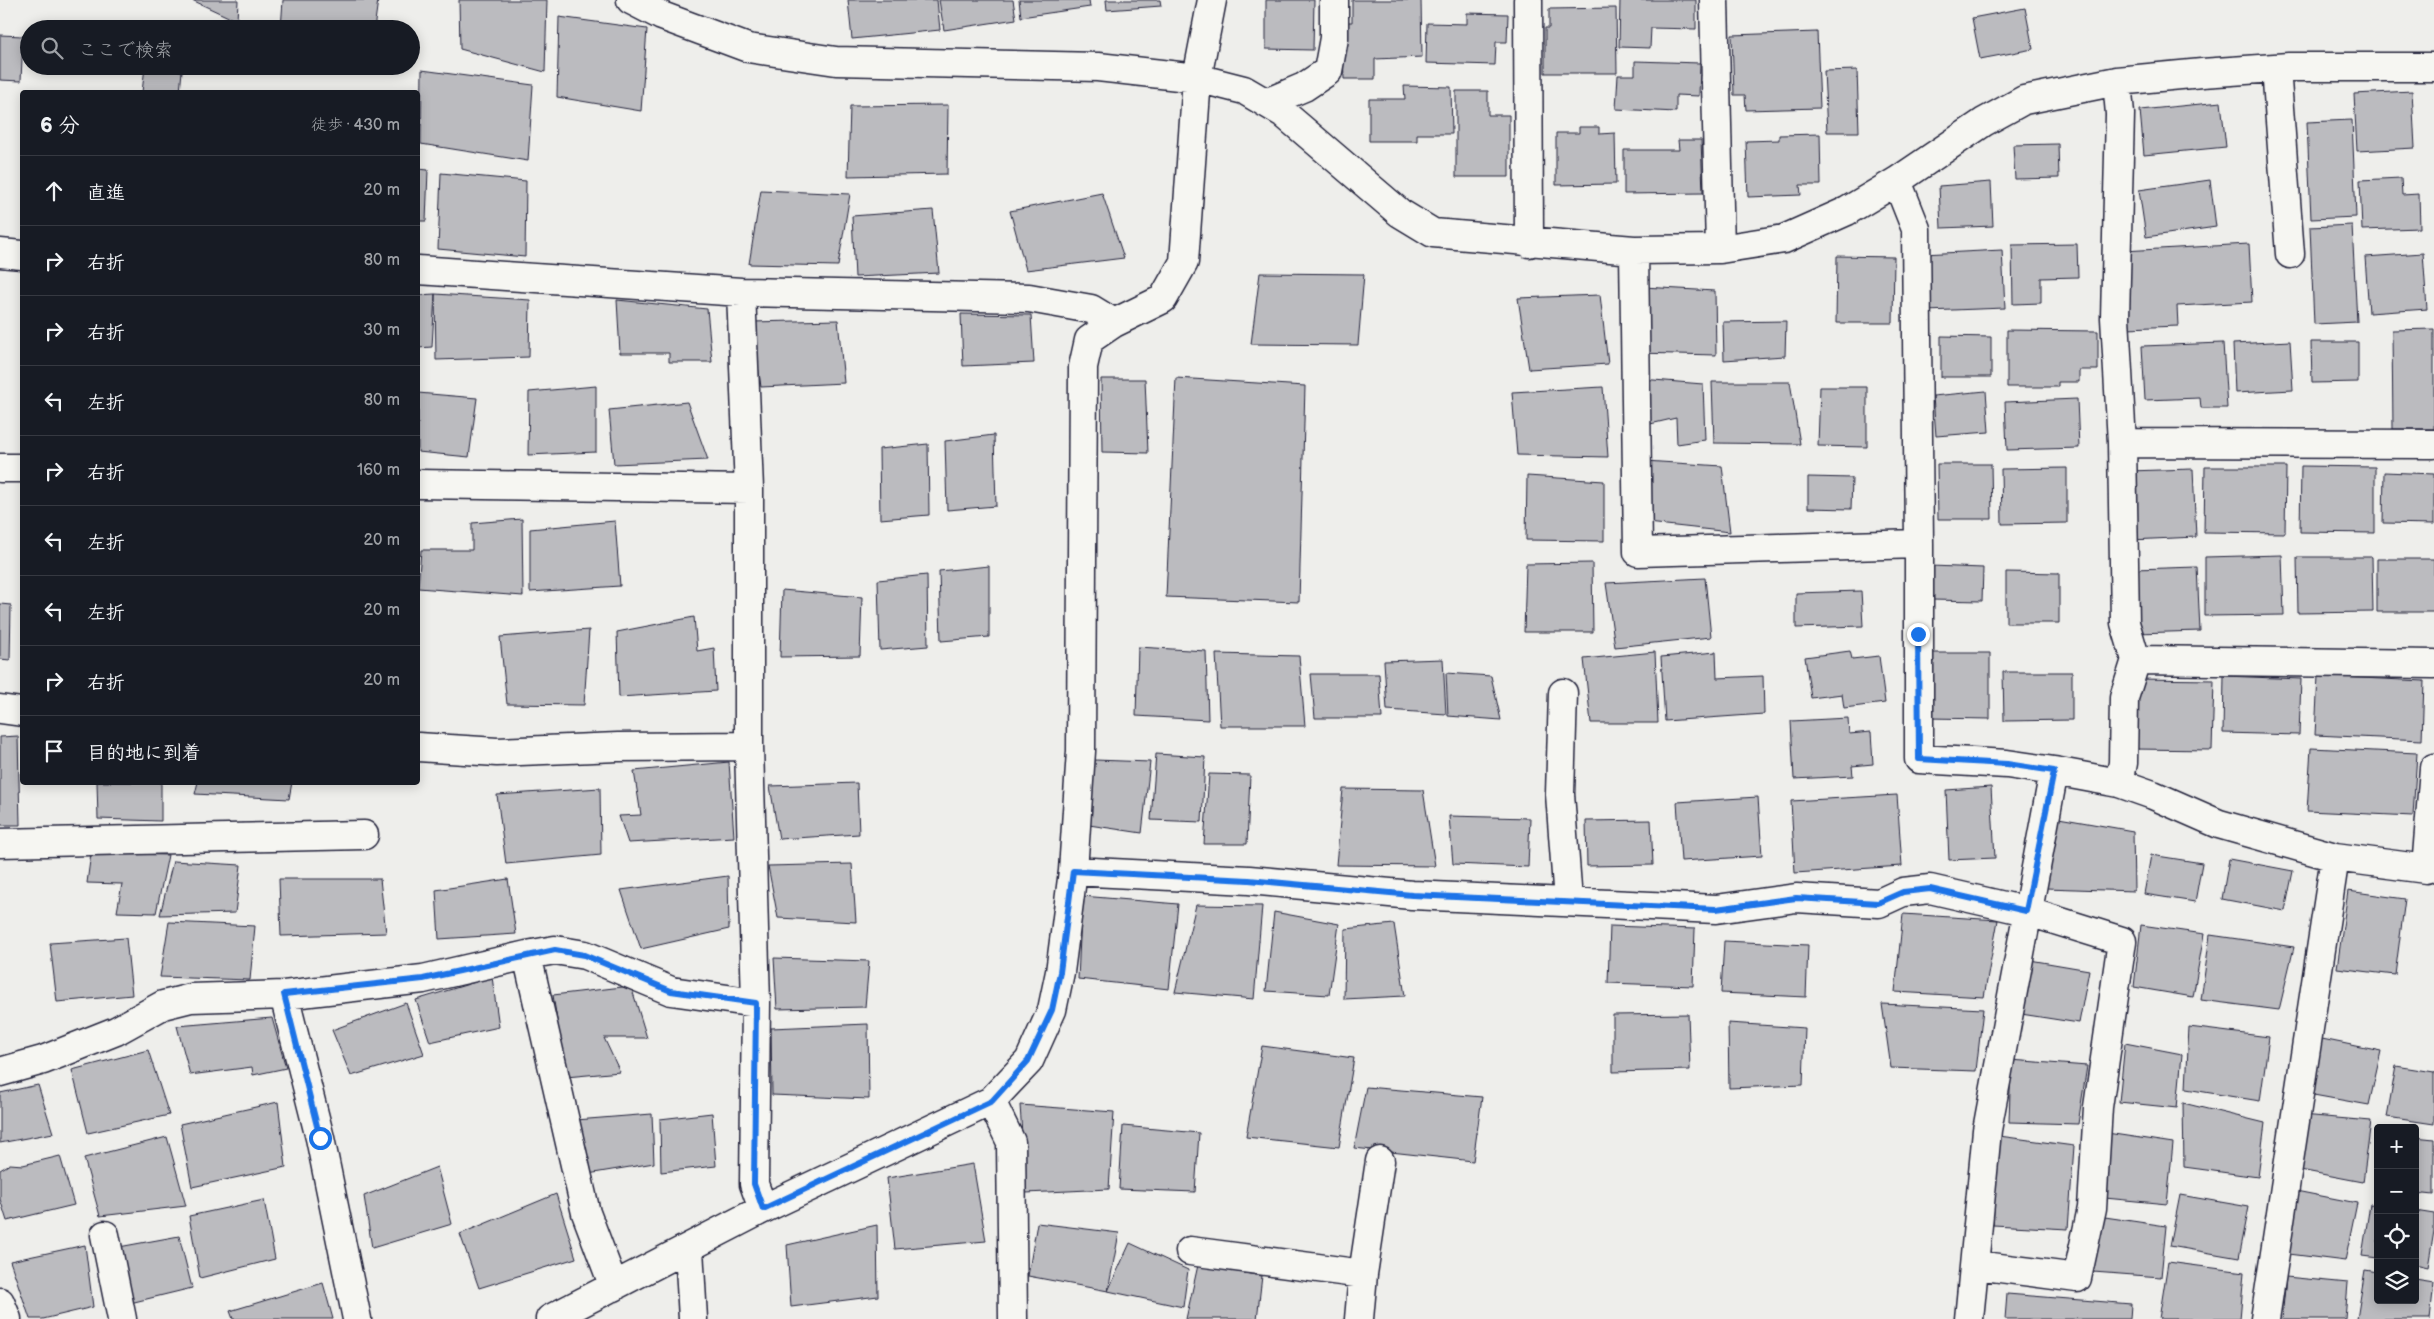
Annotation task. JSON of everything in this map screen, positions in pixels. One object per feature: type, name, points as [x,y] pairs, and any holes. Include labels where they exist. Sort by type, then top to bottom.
[{"type":"street","points":[[631,0],[662,16],[748,48],[836,61],[1098,67],[1197,78],[1244,90],[1283,113],[1400,213],[1433,233],[1529,243],[1634,250],[1720,249],[1784,239],[1847,211],[1897,182],[1984,122],[2024,100],[2117,81],[2276,68],[2434,67]]},
{"type":"street","points":[[550,1319],[763,1209],[992,1101],[1028,1061],[1052,1010],[1060,972],[1073,871],[1081,751],[1083,367],[1089,340],[1114,322],[1163,299],[1184,262],[1197,78],[1212,0]]},
{"type":"street","points":[[1528,0],[1529,243]]},
{"type":"street","points":[[1714,0],[1720,249]]},
{"type":"street","points":[[1266,103],[1304,87],[1328,71],[1334,38],[1333,2]]},
{"type":"street","points":[[2276,68],[2290,254]]},
{"type":"street","points":[[2117,81],[2120,114],[2114,318],[2122,444],[2125,623],[2136,660],[2124,698],[2123,764],[2119,783]]},
{"type":"street","points":[[1897,182],[1916,228],[1919,759],[2007,764],[2119,783],[2153,795],[2219,824],[2335,857],[2430,869],[2434,768]]},
{"type":"street","points":[[1634,250],[1638,552],[1919,544]]},
{"type":"street","points":[[0,253],[20,255]]},
{"type":"street","points":[[420,270],[741,292],[1029,298],[1090,308],[1114,322]]},
{"type":"street","points":[[741,292],[749,489],[749,746],[756,1003],[754,1184],[763,1209]]},
{"type":"street","points":[[2122,444],[2434,444]]},
{"type":"street","points":[[0,468],[20,468]]},
{"type":"street","points":[[420,484],[749,489]]},
{"type":"street","points":[[2136,660],[2434,664]]},
{"type":"street","points":[[1563,693],[1560,794],[1568,901]]},
{"type":"street","points":[[0,709],[20,712]]},
{"type":"street","points":[[420,747],[497,752],[618,747],[749,746]]},
{"type":"street","points":[[1969,1319],[1976,1265],[1988,1130],[2026,911],[2054,771]]},
{"type":"street","points":[[0,842],[364,835]]},
{"type":"street","points":[[2265,1319],[2335,857]]},
{"type":"street","points":[[1073,871],[1249,880],[1412,895],[1716,909],[1796,898],[1878,903],[1903,892],[1930,889],[2026,911],[2122,941],[2098,1107],[2092,1208],[2077,1278],[1976,1265]]},
{"type":"street","points":[[0,1072],[42,1060],[116,1031],[163,1005],[191,998],[284,994],[423,979],[555,950],[584,955],[671,991],[756,1003]]},
{"type":"street","points":[[527,955],[586,1212],[614,1287]]},
{"type":"street","points":[[284,994],[320,1138],[357,1319]]},
{"type":"street","points":[[992,1101],[1011,1142],[1013,1319]]},
{"type":"street","points":[[1359,1319],[1363,1274],[1380,1161]]},
{"type":"street","points":[[105,1235],[122,1319]]},
{"type":"street","points":[[688,1249],[692,1319]]},
{"type":"street","points":[[1190,1251],[1363,1274]]},
{"type":"street","points":[[0,1302],[7,1319]]},
{"type":"building","points":[[192,0],[238,0],[237,20]]},
{"type":"building","points":[[283,0],[378,0],[375,20],[282,20]]},
{"type":"building","points":[[459,0],[547,0],[545,72],[460,49]]},
{"type":"building","points":[[848,0],[937,0],[940,30],[852,39]]},
{"type":"building","points":[[939,0],[1013,0],[1016,19],[944,30]]},
{"type":"building","points":[[1019,0],[1089,0],[1090,7],[1021,17]]},
{"type":"building","points":[[1106,0],[1160,0],[1161,6],[1107,10]]},
{"type":"building","points":[[1266,0],[1314,0],[1313,50],[1266,49]]},
{"type":"building","points":[[1352,0],[1421,0],[1422,57],[1375,59],[1375,79],[1344,79],[1342,22],[1352,22]]},
{"type":"building","points":[[1620,0],[1696,0],[1696,29],[1651,28],[1650,48],[1619,47]]},
{"type":"building","points":[[1616,8],[1617,73],[1545,73],[1545,28],[1549,28],[1549,9]]},
{"type":"building","points":[[2025,8],[2033,49],[1980,59],[1972,18]]},
{"type":"building","points":[[1467,13],[1508,14],[1507,42],[1496,42],[1495,65],[1426,63],[1427,23],[1467,24]]},
{"type":"building","points":[[559,17],[647,29],[641,111],[557,97]]},
{"type":"building","points":[[1817,32],[1820,108],[1746,110],[1745,95],[1734,95],[1732,35]]},
{"type":"building","points":[[0,35],[20,36],[21,81],[0,80]]},
{"type":"building","points":[[1635,61],[1700,63],[1699,96],[1676,95],[1676,112],[1616,109],[1618,75],[1635,75]]},
{"type":"building","points":[[422,70],[533,85],[528,161],[421,144]]},
{"type":"building","points":[[1857,70],[1859,132],[1827,132],[1824,71]]},
{"type":"building","points":[[144,75],[182,75],[180,90],[142,90]]},
{"type":"building","points":[[1404,86],[1451,87],[1452,134],[1417,134],[1417,141],[1369,141],[1369,99],[1405,99]]},
{"type":"building","points":[[1456,91],[1488,91],[1488,115],[1509,115],[1509,177],[1456,177]]},
{"type":"building","points":[[2412,91],[2415,148],[2357,151],[2354,94]]},
{"type":"building","points":[[2221,102],[2226,147],[2144,155],[2140,110]]},
{"type":"building","points":[[948,105],[947,174],[848,176],[850,106]]},
{"type":"building","points":[[2352,120],[2356,217],[2311,219],[2307,122]]},
{"type":"building","points":[[1579,127],[1599,127],[1599,134],[1615,133],[1616,184],[1556,185],[1556,133],[1579,133]]},
{"type":"building","points":[[1820,134],[1821,185],[1800,185],[1801,195],[1748,197],[1746,141],[1779,140],[1779,135]]},
{"type":"building","points":[[1678,140],[1701,140],[1703,193],[1624,194],[1624,150],[1679,150]]},
{"type":"building","points":[[2058,144],[2059,178],[2015,179],[2013,145]]},
{"type":"building","points":[[420,169],[428,170],[426,221],[420,221]]},
{"type":"building","points":[[441,173],[526,181],[525,257],[438,249]]},
{"type":"building","points":[[2401,178],[2402,195],[2419,194],[2420,228],[2362,230],[2360,180]]},
{"type":"building","points":[[2210,180],[2216,227],[2146,237],[2139,190]]},
{"type":"building","points":[[1991,182],[1993,226],[1941,228],[1939,186]]},
{"type":"building","points":[[761,190],[850,194],[838,266],[749,264]]},
{"type":"building","points":[[1102,193],[1124,258],[1026,270],[1010,211]]},
{"type":"building","points":[[933,210],[939,273],[855,277],[852,216]]},
{"type":"building","points":[[2352,225],[2357,322],[2314,324],[2310,227]]},
{"type":"building","points":[[2077,244],[2078,277],[2041,278],[2041,303],[2013,304],[2012,245]]},
{"type":"building","points":[[2249,244],[2252,302],[2177,306],[2178,326],[2127,328],[2123,251]]},
{"type":"building","points":[[2002,250],[2005,308],[1926,311],[1923,254]]},
{"type":"building","points":[[2423,253],[2427,309],[2369,313],[2365,257]]},
{"type":"building","points":[[1837,256],[1894,257],[1893,323],[1836,323]]},
{"type":"building","points":[[1260,273],[1364,274],[1358,345],[1251,344]]},
{"type":"building","points":[[1643,287],[1715,291],[1716,355],[1637,353]]},
{"type":"building","points":[[435,294],[432,347],[420,348],[420,295]]},
{"type":"building","points":[[435,294],[530,300],[529,357],[436,360]]},
{"type":"building","points":[[1600,295],[1608,364],[1529,369],[1518,298]]},
{"type":"building","points":[[617,300],[707,309],[712,362],[669,362],[669,353],[620,353]]},
{"type":"building","points":[[961,314],[1031,315],[1034,363],[963,366]]},
{"type":"building","points":[[838,320],[844,383],[761,387],[752,322]]},
{"type":"building","points":[[1786,321],[1785,356],[1724,360],[1723,322]]},
{"type":"building","points":[[2434,329],[2434,429],[2393,429],[2392,330]]},
{"type":"building","points":[[2007,330],[2098,331],[2098,370],[2079,370],[2079,382],[2058,382],[2058,387],[2007,387]]},
{"type":"building","points":[[1941,336],[1991,337],[1991,377],[1941,377]]},
{"type":"building","points":[[2290,341],[2293,390],[2235,393],[2233,344]]},
{"type":"building","points":[[2311,342],[2358,342],[2358,382],[2312,383]]},
{"type":"building","points":[[2223,343],[2227,408],[2201,408],[2200,398],[2145,400],[2142,346]]},
{"type":"building","points":[[1176,378],[1305,386],[1299,602],[1166,597]]},
{"type":"building","points":[[1101,379],[1145,379],[1148,453],[1102,452]]},
{"type":"building","points":[[1641,379],[1703,384],[1705,440],[1677,444],[1676,418],[1646,425]]},
{"type":"building","points":[[1712,382],[1790,382],[1800,444],[1714,443]]},
{"type":"building","points":[[596,386],[596,452],[528,455],[529,392]]},
{"type":"building","points":[[1603,387],[1608,457],[1517,455],[1512,392]]},
{"type":"building","points":[[1820,387],[1867,387],[1867,447],[1818,446]]},
{"type":"building","points":[[1986,391],[1989,432],[1936,436],[1933,396]]},
{"type":"building","points":[[420,393],[477,398],[469,457],[420,452]]},
{"type":"building","points":[[2077,399],[2079,448],[2007,450],[2005,402]]},
{"type":"building","points":[[687,402],[708,460],[614,464],[609,410]]},
{"type":"building","points":[[994,435],[996,506],[947,510],[945,441]]},
{"type":"building","points":[[928,444],[929,515],[880,519],[879,449]]},
{"type":"building","points":[[1645,461],[1722,466],[1730,532],[1648,523]]},
{"type":"building","points":[[1937,464],[1991,464],[1992,519],[1938,519]]},
{"type":"building","points":[[2301,466],[2375,467],[2375,533],[2300,532]]},
{"type":"building","points":[[2205,467],[2286,467],[2285,533],[2204,532]]},
{"type":"building","points":[[2067,468],[2067,523],[2002,524],[2001,469]]},
{"type":"building","points":[[2193,469],[2196,537],[2131,540],[2128,471]]},
{"type":"building","points":[[2384,472],[2434,474],[2434,524],[2383,523]]},
{"type":"building","points":[[1527,476],[1604,481],[1604,541],[1526,540]]},
{"type":"building","points":[[1808,477],[1852,478],[1851,509],[1808,508]]},
{"type":"building","points":[[522,519],[523,596],[420,588],[421,550],[472,550],[472,523]]},
{"type":"building","points":[[615,521],[620,586],[530,592],[530,529]]},
{"type":"building","points":[[2282,555],[2284,615],[2205,616],[2205,557]]},
{"type":"building","points":[[2297,557],[2372,557],[2373,612],[2298,613]]},
{"type":"building","points":[[2377,559],[2434,559],[2434,612],[2377,612]]},
{"type":"building","points":[[1592,563],[1593,632],[1524,632],[1526,564]]},
{"type":"building","points":[[989,566],[989,637],[941,641],[939,571]]},
{"type":"building","points":[[1931,566],[1983,568],[1982,601],[1931,600]]},
{"type":"building","points":[[2197,567],[2200,631],[2137,633],[2135,569]]},
{"type":"building","points":[[2006,572],[2059,573],[2059,623],[2006,623]]},
{"type":"building","points":[[927,575],[928,646],[880,650],[878,580]]},
{"type":"building","points":[[1705,578],[1711,637],[1615,647],[1606,583]]},
{"type":"building","points":[[782,590],[862,597],[860,656],[780,657]]},
{"type":"building","points":[[1861,591],[1863,626],[1796,628],[1796,593]]},
{"type":"building","points":[[0,604],[11,605],[10,660],[0,659]]},
{"type":"building","points":[[694,617],[697,651],[714,648],[716,691],[619,697],[617,632]]},
{"type":"building","points":[[589,630],[584,705],[507,704],[500,637]]},
{"type":"building","points":[[1138,647],[1206,651],[1208,720],[1136,716]]},
{"type":"building","points":[[1850,651],[1852,659],[1879,656],[1885,703],[1844,708],[1842,694],[1811,698],[1805,657]]},
{"type":"building","points":[[1655,652],[1658,723],[1591,723],[1584,659]]},
{"type":"building","points":[[1716,652],[1717,678],[1763,676],[1764,714],[1665,721],[1661,657]]},
{"type":"building","points":[[1928,653],[1990,653],[1990,719],[1928,718]]},
{"type":"building","points":[[1216,654],[1299,656],[1305,726],[1220,726]]},
{"type":"building","points":[[1443,659],[1446,714],[1387,710],[1384,661]]},
{"type":"building","points":[[2003,672],[2072,672],[2072,720],[2004,721]]},
{"type":"building","points":[[1446,673],[1491,676],[1501,720],[1448,716]]},
{"type":"building","points":[[1311,674],[1379,674],[1382,718],[1315,718]]},
{"type":"building","points":[[2224,676],[2301,679],[2299,735],[2223,733]]},
{"type":"building","points":[[2318,676],[2424,681],[2422,740],[2315,735]]},
{"type":"building","points":[[2137,679],[2214,680],[2212,750],[2134,749]]},
{"type":"building","points":[[1848,718],[1849,734],[1871,732],[1873,764],[1852,766],[1853,776],[1794,779],[1791,721]]},
{"type":"building","points":[[18,736],[20,825],[0,825],[0,737]]},
{"type":"building","points":[[2311,748],[2417,753],[2413,816],[2307,811]]},
{"type":"building","points":[[1156,754],[1205,757],[1202,822],[1151,820]]},
{"type":"building","points":[[1095,760],[1150,762],[1142,833],[1089,825]]},
{"type":"building","points":[[729,762],[734,837],[628,843],[619,816],[641,815],[634,771]]},
{"type":"building","points":[[1209,774],[1250,775],[1247,844],[1204,844]]},
{"type":"building","points":[[857,783],[859,834],[779,839],[770,786]]},
{"type":"building","points":[[97,785],[161,785],[161,821],[98,819]]},
{"type":"building","points":[[197,785],[291,785],[289,799],[195,794]]},
{"type":"building","points":[[1991,787],[1995,858],[1949,860],[1946,790]]},
{"type":"building","points":[[600,788],[601,855],[506,864],[497,795]]},
{"type":"building","points":[[1343,789],[1423,790],[1435,866],[1336,865]]},
{"type":"building","points":[[1897,795],[1902,866],[1795,873],[1791,801]]},
{"type":"building","points":[[1758,797],[1762,856],[1681,861],[1677,802]]},
{"type":"building","points":[[1449,816],[1530,818],[1528,867],[1453,864]]},
{"type":"building","points":[[2053,817],[2133,831],[2134,891],[2046,888]]},
{"type":"building","points":[[1651,820],[1653,865],[1587,866],[1586,821]]},
{"type":"building","points":[[91,853],[168,855],[156,913],[117,912],[122,884],[87,883]]},
{"type":"building","points":[[2151,855],[2202,863],[2195,902],[2144,894]]},
{"type":"building","points":[[2229,859],[2293,871],[2285,911],[2222,899]]},
{"type":"building","points":[[173,861],[241,865],[235,913],[160,915]]},
{"type":"building","points":[[852,864],[856,922],[778,918],[768,866]]},
{"type":"building","points":[[728,876],[729,929],[641,949],[621,890]]},
{"type":"building","points":[[279,879],[380,879],[386,933],[281,936]]},
{"type":"building","points":[[508,879],[516,934],[439,939],[436,890]]},
{"type":"building","points":[[2348,891],[2405,899],[2395,975],[2337,968]]},
{"type":"building","points":[[1082,896],[1178,904],[1169,989],[1078,979]]},
{"type":"building","points":[[1196,905],[1262,906],[1254,999],[1175,992]]},
{"type":"building","points":[[1274,912],[1339,924],[1329,995],[1266,991]]},
{"type":"building","points":[[1903,914],[1998,920],[1984,997],[1895,992]]},
{"type":"building","points":[[169,922],[255,926],[250,980],[160,977]]},
{"type":"building","points":[[1394,924],[1405,996],[1344,999],[1345,929]]},
{"type":"building","points":[[2141,925],[2204,934],[2193,997],[2134,987]]},
{"type":"building","points":[[1610,926],[1695,929],[1693,986],[1608,983]]},
{"type":"building","points":[[2210,935],[2294,947],[2279,1010],[2201,1000]]},
{"type":"building","points":[[126,938],[132,995],[57,1002],[50,943]]},
{"type":"building","points":[[1724,941],[1808,945],[1806,997],[1721,993]]},
{"type":"building","points":[[774,958],[869,961],[865,1007],[777,1009]]},
{"type":"building","points":[[2024,959],[2089,970],[2079,1023],[2021,1014]]},
{"type":"building","points":[[492,977],[499,1027],[430,1042],[416,1000]]},
{"type":"building","points":[[631,986],[647,1038],[604,1038],[620,1072],[566,1077],[553,995]]},
{"type":"building","points":[[406,1003],[424,1054],[351,1076],[332,1030]]},
{"type":"building","points":[[1882,1004],[1983,1009],[1976,1071],[1891,1068]]},
{"type":"building","points":[[1688,1014],[1690,1070],[1613,1072],[1613,1015]]},
{"type":"building","points":[[272,1018],[286,1068],[253,1075],[252,1067],[190,1075],[177,1026]]},
{"type":"building","points":[[1728,1023],[1805,1028],[1803,1085],[1729,1088]]},
{"type":"building","points":[[868,1024],[869,1099],[772,1095],[771,1028]]},
{"type":"building","points":[[2189,1027],[2269,1037],[2260,1101],[2186,1089]]},
{"type":"building","points":[[2317,1038],[2381,1051],[2369,1105],[2308,1094]]},
{"type":"building","points":[[2125,1043],[2182,1054],[2177,1108],[2119,1102]]},
{"type":"building","points":[[1262,1046],[1354,1058],[1339,1147],[1246,1137]]},
{"type":"building","points":[[148,1050],[169,1115],[88,1133],[72,1070]]},
{"type":"building","points":[[2011,1060],[2087,1066],[2078,1124],[2009,1122]]},
{"type":"building","points":[[2396,1066],[2434,1072],[2434,1124],[2387,1117]]},
{"type":"building","points":[[38,1085],[53,1133],[0,1143],[0,1093]]},
{"type":"building","points":[[1366,1087],[1482,1097],[1473,1161],[1354,1148]]},
{"type":"building","points":[[278,1102],[286,1167],[192,1187],[180,1124]]},
{"type":"building","points":[[2183,1103],[2265,1123],[2258,1177],[2184,1167]]},
{"type":"building","points":[[1020,1105],[1114,1112],[1109,1189],[1026,1193]]},
{"type":"building","points":[[712,1113],[716,1166],[661,1172],[660,1119]]},
{"type":"building","points":[[652,1114],[654,1163],[588,1174],[576,1120]]},
{"type":"building","points":[[2302,1115],[2371,1121],[2363,1182],[2295,1169]]},
{"type":"building","points":[[1123,1126],[1199,1133],[1195,1192],[1119,1189]]},
{"type":"building","points":[[2107,1133],[2173,1143],[2167,1204],[2105,1198]]},
{"type":"building","points":[[1999,1136],[2074,1146],[2068,1229],[1993,1225]]},
{"type":"building","points":[[167,1137],[186,1206],[100,1216],[84,1158]]},
{"type":"building","points":[[2419,1137],[2434,1139],[2434,1195],[2419,1193]]},
{"type":"building","points":[[60,1156],[74,1205],[7,1221],[0,1199],[0,1170],[10,1164],[23,1165]]},
{"type":"building","points":[[973,1164],[986,1241],[895,1249],[887,1178]]},
{"type":"building","points":[[437,1167],[452,1224],[372,1248],[364,1196]]},
{"type":"building","points":[[2296,1191],[2357,1203],[2345,1261],[2281,1253]]},
{"type":"building","points":[[556,1194],[576,1258],[479,1288],[460,1234]]},
{"type":"building","points":[[2180,1195],[2249,1207],[2239,1258],[2170,1246]]},
{"type":"building","points":[[264,1200],[275,1259],[200,1278],[189,1216]]},
{"type":"building","points":[[2370,1204],[2374,1204],[2374,1258],[2362,1256]]},
{"type":"building","points":[[2419,1212],[2434,1214],[2434,1231],[2428,1267],[2419,1265]]},
{"type":"building","points":[[2098,1216],[2166,1226],[2161,1277],[2093,1272]]},
{"type":"building","points":[[1037,1223],[1119,1233],[1108,1291],[1028,1276]]},
{"type":"building","points":[[877,1225],[878,1296],[791,1307],[787,1245]]},
{"type":"building","points":[[179,1236],[192,1288],[126,1304],[119,1247]]},
{"type":"building","points":[[1130,1243],[1188,1270],[1183,1307],[1108,1291]]},
{"type":"building","points":[[85,1245],[93,1307],[43,1319],[30,1319],[10,1261]]},
{"type":"building","points":[[2168,1262],[2244,1272],[2240,1319],[2159,1319]]},
{"type":"building","points":[[1198,1265],[1262,1276],[1257,1319],[1186,1319]]},
{"type":"building","points":[[2365,1270],[2374,1271],[2374,1304],[2419,1304],[2419,1280],[2434,1282],[2430,1319],[2357,1319]]},
{"type":"building","points":[[2286,1277],[2348,1283],[2345,1319],[2282,1319]]},
{"type":"building","points":[[323,1283],[333,1319],[233,1319],[230,1311]]},
{"type":"building","points":[[2007,1294],[2131,1304],[2130,1319],[2005,1319]]},
{"type":"route","points":[[320,1138],[284,994],[352,989],[423,979],[555,950],[584,955],[671,991],[756,1003],[754,1184],[763,1209],[992,1101],[1028,1061],[1052,1010],[1060,972],[1073,871],[1249,880],[1412,895],[1716,909],[1796,898],[1878,903],[1903,892],[1930,889],[2026,911],[2045,824],[2054,771],[2007,764],[1919,759],[1918,634]]}]
